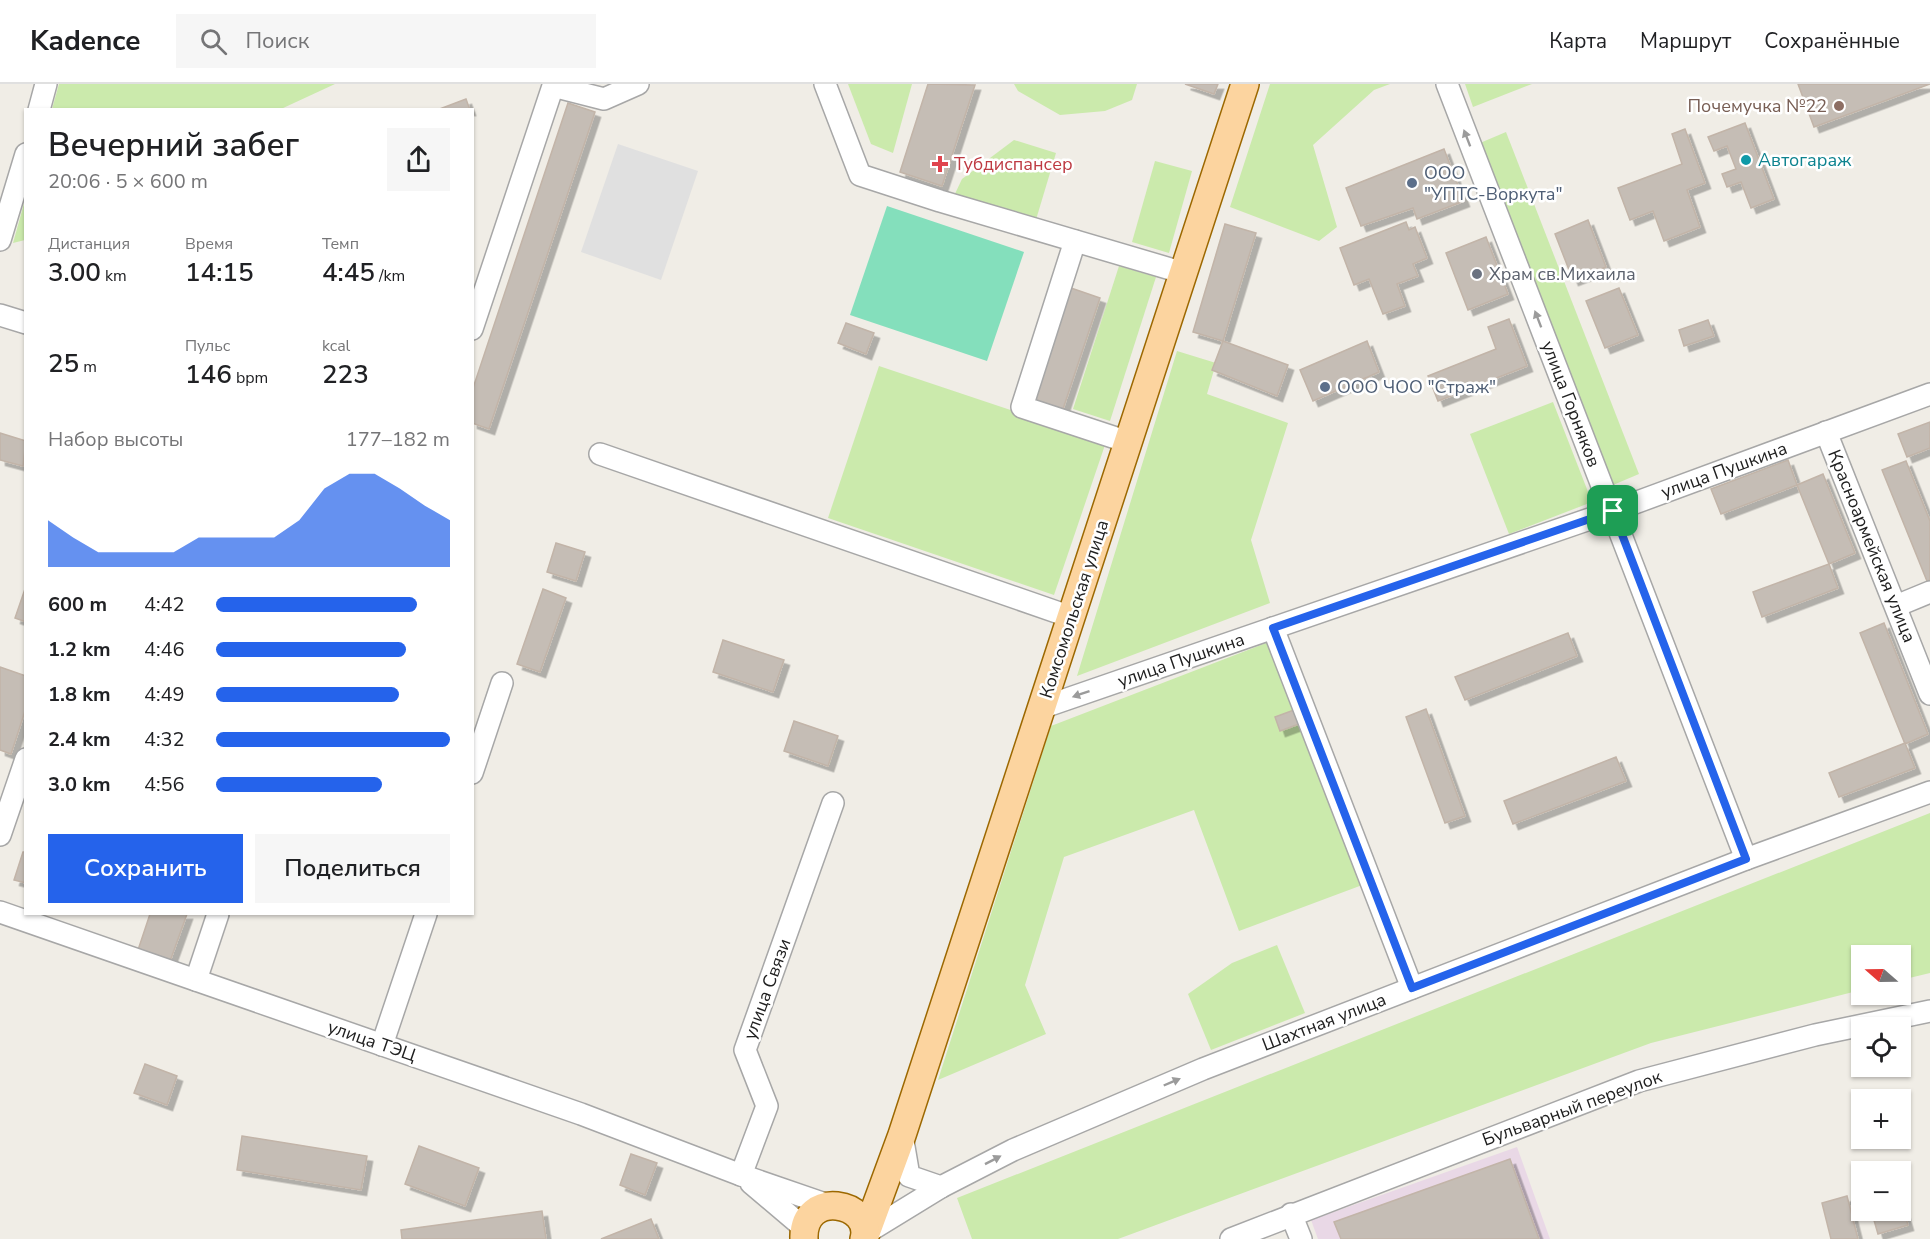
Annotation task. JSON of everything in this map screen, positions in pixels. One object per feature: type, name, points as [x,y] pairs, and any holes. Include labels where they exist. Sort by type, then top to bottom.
[{"type":"main road","name":"Комсомольская улица","points":[[865,1236],[902,1135],[1245,84]]},
{"type":"main road","points":[[804,1233],[813,1213],[834,1205],[890,1171]]},
{"type":"main road","points":[[834,1205],[857,1214],[865,1236]]},
{"type":"street","points":[[40,108],[46,84]]},
{"type":"street","points":[[474,323],[553,86],[604,99],[638,84]]},
{"type":"street","points":[[825,84],[860,175],[1184,273]]},
{"type":"street","name":"улица Горняков","points":[[1447,84],[1746,859]]},
{"type":"street","points":[[0,240],[24,161]]},
{"type":"street","points":[[1076,241],[1022,407],[1128,442]]},
{"type":"street","points":[[0,315],[24,322]]},
{"type":"street","name":"улица Пушкина","points":[[1041,708],[1613,511],[1930,394]]},
{"type":"street","name":"Красноармейская улица","points":[[1826,432],[1930,694]]},
{"type":"street","points":[[600,454],[1071,617]]},
{"type":"street","points":[[1896,606],[1930,592]]},
{"type":"street","points":[[1273,628],[1412,988]]},
{"type":"street","points":[[474,767],[502,683]]},
{"type":"street","points":[[0,835],[24,765]]},
{"type":"street","name":"Шахтная улица","points":[[865,1236],[941,1187],[1013,1150],[1192,1073],[1746,859],[1930,792]]},
{"type":"street","name":"улица Связи","points":[[741,1175],[767,1106],[745,1050],[833,803]]},
{"type":"street","name":"улица ТЭЦ","points":[[0,912],[581,1114],[741,1175],[834,1205]]},
{"type":"street","points":[[196,980],[218,915]]},
{"type":"street","points":[[382,1045],[426,915]]},
{"type":"street","name":"Бульварный переулок","points":[[1231,1239],[1639,1081],[1815,1035],[1930,1011]]},
{"type":"street","points":[[902,1135],[909,1176],[941,1187]]},
{"type":"street","points":[[741,1175],[804,1233]]},
{"type":"street","points":[[1291,1214],[1301,1239]]},
{"type":"shaded area","points":[[618,144],[698,171],[661,280],[581,252]]},
{"type":"shaded area","points":[[1517,1147],[1550,1239],[1318,1239],[1311,1220]]},
{"type":"green space","points":[[59,84],[335,84],[283,108],[52,108]]},
{"type":"green space","points":[[848,84],[912,84],[893,153],[871,144]]},
{"type":"green space","points":[[1014,84],[1137,84],[1132,100],[1105,111],[1060,115],[1018,91]]},
{"type":"green space","points":[[1270,84],[1390,84],[1374,90],[1313,145],[1337,227],[1319,241],[1230,207]]},
{"type":"green space","points":[[1465,84],[1532,84],[1473,107]]},
{"type":"green space","points":[[1506,132],[1639,474],[1613,485],[1480,143]]},
{"type":"green space","points":[[1014,140],[1056,153],[1035,223],[953,198],[962,179]]},
{"type":"green space","points":[[1155,161],[1192,171],[1169,253],[1132,242]]},
{"type":"green space","points":[[24,204],[24,240],[13,243]]},
{"type":"green space","points":[[887,206],[1024,252],[987,361],[850,315]]},
{"type":"green space","points":[[1119,266],[1156,277],[1110,421],[1073,409]]},
{"type":"green space","points":[[1177,351],[1216,363],[1207,394],[1288,423],[1251,540],[1270,603],[1077,676]]},
{"type":"green space","points":[[879,366],[1106,442],[1054,595],[828,518]]},
{"type":"green space","points":[[1553,402],[1592,502],[1509,534],[1470,434]]},
{"type":"green space","points":[[1274,640],[1365,884],[1239,931],[1194,810],[1064,857],[1025,985],[1046,1034],[938,1080],[1051,726]]},
{"type":"green space","points":[[1930,813],[1930,973],[1911,978],[1911,945],[1851,945],[1851,993],[1651,1043],[1118,1239],[972,1239],[957,1198]]},
{"type":"green space","points":[[1277,945],[1305,1013],[1211,1050],[1188,994],[1232,963]]},
{"type":"building","points":[[928,84],[975,85],[942,186],[900,172]]},
{"type":"building","points":[[1185,84],[1218,84],[1214,94]]},
{"type":"building","name":"Почемучка №22","points":[[1798,84],[1930,84],[1814,127]]},
{"type":"building","points":[[466,99],[469,108],[442,108]]},
{"type":"building","points":[[568,103],[595,112],[489,429],[474,424],[474,385]]},
{"type":"building","name":"Автогараж","points":[[1745,123],[1774,199],[1751,208],[1741,182],[1727,187],[1722,174],[1736,169],[1727,146],[1714,151],[1708,137]]},
{"type":"building","points":[[1685,129],[1705,183],[1687,190],[1700,227],[1664,241],[1653,211],[1630,220],[1618,188],[1682,164],[1672,134]]},
{"type":"building","points":[[1444,149],[1464,201],[1417,219],[1413,208],[1361,226],[1346,188]]},
{"type":"building","points":[[1588,220],[1606,267],[1573,280],[1555,234]]},
{"type":"building","points":[[1406,222],[1409,230],[1415,227],[1427,258],[1413,264],[1418,276],[1397,284],[1405,306],[1383,314],[1369,279],[1354,285],[1340,248]]},
{"type":"building","points":[[1225,224],[1256,233],[1223,341],[1193,332]]},
{"type":"building","name":"Храм св.Михаила","points":[[1486,237],[1508,294],[1468,310],[1446,253]]},
{"type":"building","points":[[1071,288],[1100,298],[1063,409],[1035,400]]},
{"type":"building","points":[[1619,288],[1638,335],[1605,348],[1586,301]]},
{"type":"building","points":[[1509,319],[1527,366],[1438,401],[1428,376],[1496,349],[1488,327]]},
{"type":"building","points":[[1708,320],[1714,336],[1684,346],[1679,330]]},
{"type":"building","points":[[846,323],[874,333],[866,354],[838,343]]},
{"type":"building","points":[[1223,341],[1288,365],[1277,396],[1212,370]]},
{"type":"building","points":[[1367,341],[1379,372],[1313,401],[1300,370]]},
{"type":"building","points":[[1930,422],[1930,448],[1907,457],[1898,434]]},
{"type":"building","points":[[0,433],[24,440],[23,466],[0,460]]},
{"type":"building","points":[[1788,460],[1797,485],[1721,514],[1711,489]]},
{"type":"building","points":[[1906,461],[1930,521],[1930,580],[1927,581],[1882,470]]},
{"type":"building","points":[[1823,474],[1855,553],[1829,564],[1797,485]]},
{"type":"building","points":[[556,543],[585,552],[576,581],[547,572]]},
{"type":"building","points":[[1829,564],[1838,588],[1762,617],[1753,592]]},
{"type":"building","points":[[543,589],[566,598],[540,672],[517,664]]},
{"type":"building","points":[[24,592],[24,621],[15,618]]},
{"type":"building","points":[[1884,623],[1928,734],[1905,744],[1860,633]]},
{"type":"building","points":[[1568,633],[1577,656],[1465,700],[1455,677]]},
{"type":"building","points":[[723,640],[784,660],[773,692],[713,672]]},
{"type":"building","points":[[0,667],[24,675],[24,714],[11,754],[0,750]]},
{"type":"building","points":[[1426,709],[1465,816],[1445,823],[1406,717]]},
{"type":"building","points":[[1294,710],[1299,724],[1280,731],[1275,717]]},
{"type":"building","points":[[794,721],[838,736],[828,766],[784,751]]},
{"type":"building","points":[[1905,743],[1915,768],[1839,797],[1829,773]]},
{"type":"building","points":[[1616,757],[1626,781],[1513,824],[1504,801]]},
{"type":"building","points":[[23,852],[24,852],[24,882],[14,880]]},
{"type":"building","points":[[150,915],[187,915],[169,964],[137,953]]},
{"type":"building","points":[[145,1064],[177,1076],[167,1105],[134,1093]]},
{"type":"building","points":[[242,1136],[367,1156],[361,1190],[237,1170]]},
{"type":"building","points":[[419,1146],[479,1168],[465,1206],[405,1184]]},
{"type":"building","points":[[631,1154],[657,1163],[645,1195],[620,1185]]},
{"type":"building","points":[[1510,1159],[1539,1239],[1341,1239],[1334,1222]]},
{"type":"building","points":[[1847,1196],[1851,1221],[1853,1221],[1858,1239],[1831,1239],[1822,1203]]},
{"type":"building","points":[[542,1211],[546,1239],[402,1239],[401,1230]]},
{"type":"building","points":[[651,1219],[659,1239],[601,1239]]},
{"type":"building","points":[[1874,1221],[1907,1221],[1908,1225],[1878,1234]]},
{"type":"place","name":"Почемучка №22","points":[[1839,106]]},
{"type":"place","name":"Автогараж","points":[[1746,160]]},
{"type":"place","name":"Тубдиспансер","points":[[940,164]]},
{"type":"place","name":"ООО \"УПТС-Воркута\"","points":[[1412,183]]},
{"type":"place","name":"Храм св.Михаила","points":[[1477,274]]},
{"type":"place","name":"ООО ЧОО \"Страж\"","points":[[1325,387]]},
{"type":"route","points":[[1613,511],[1746,859],[1412,988],[1273,628],[1613,511]]}]
